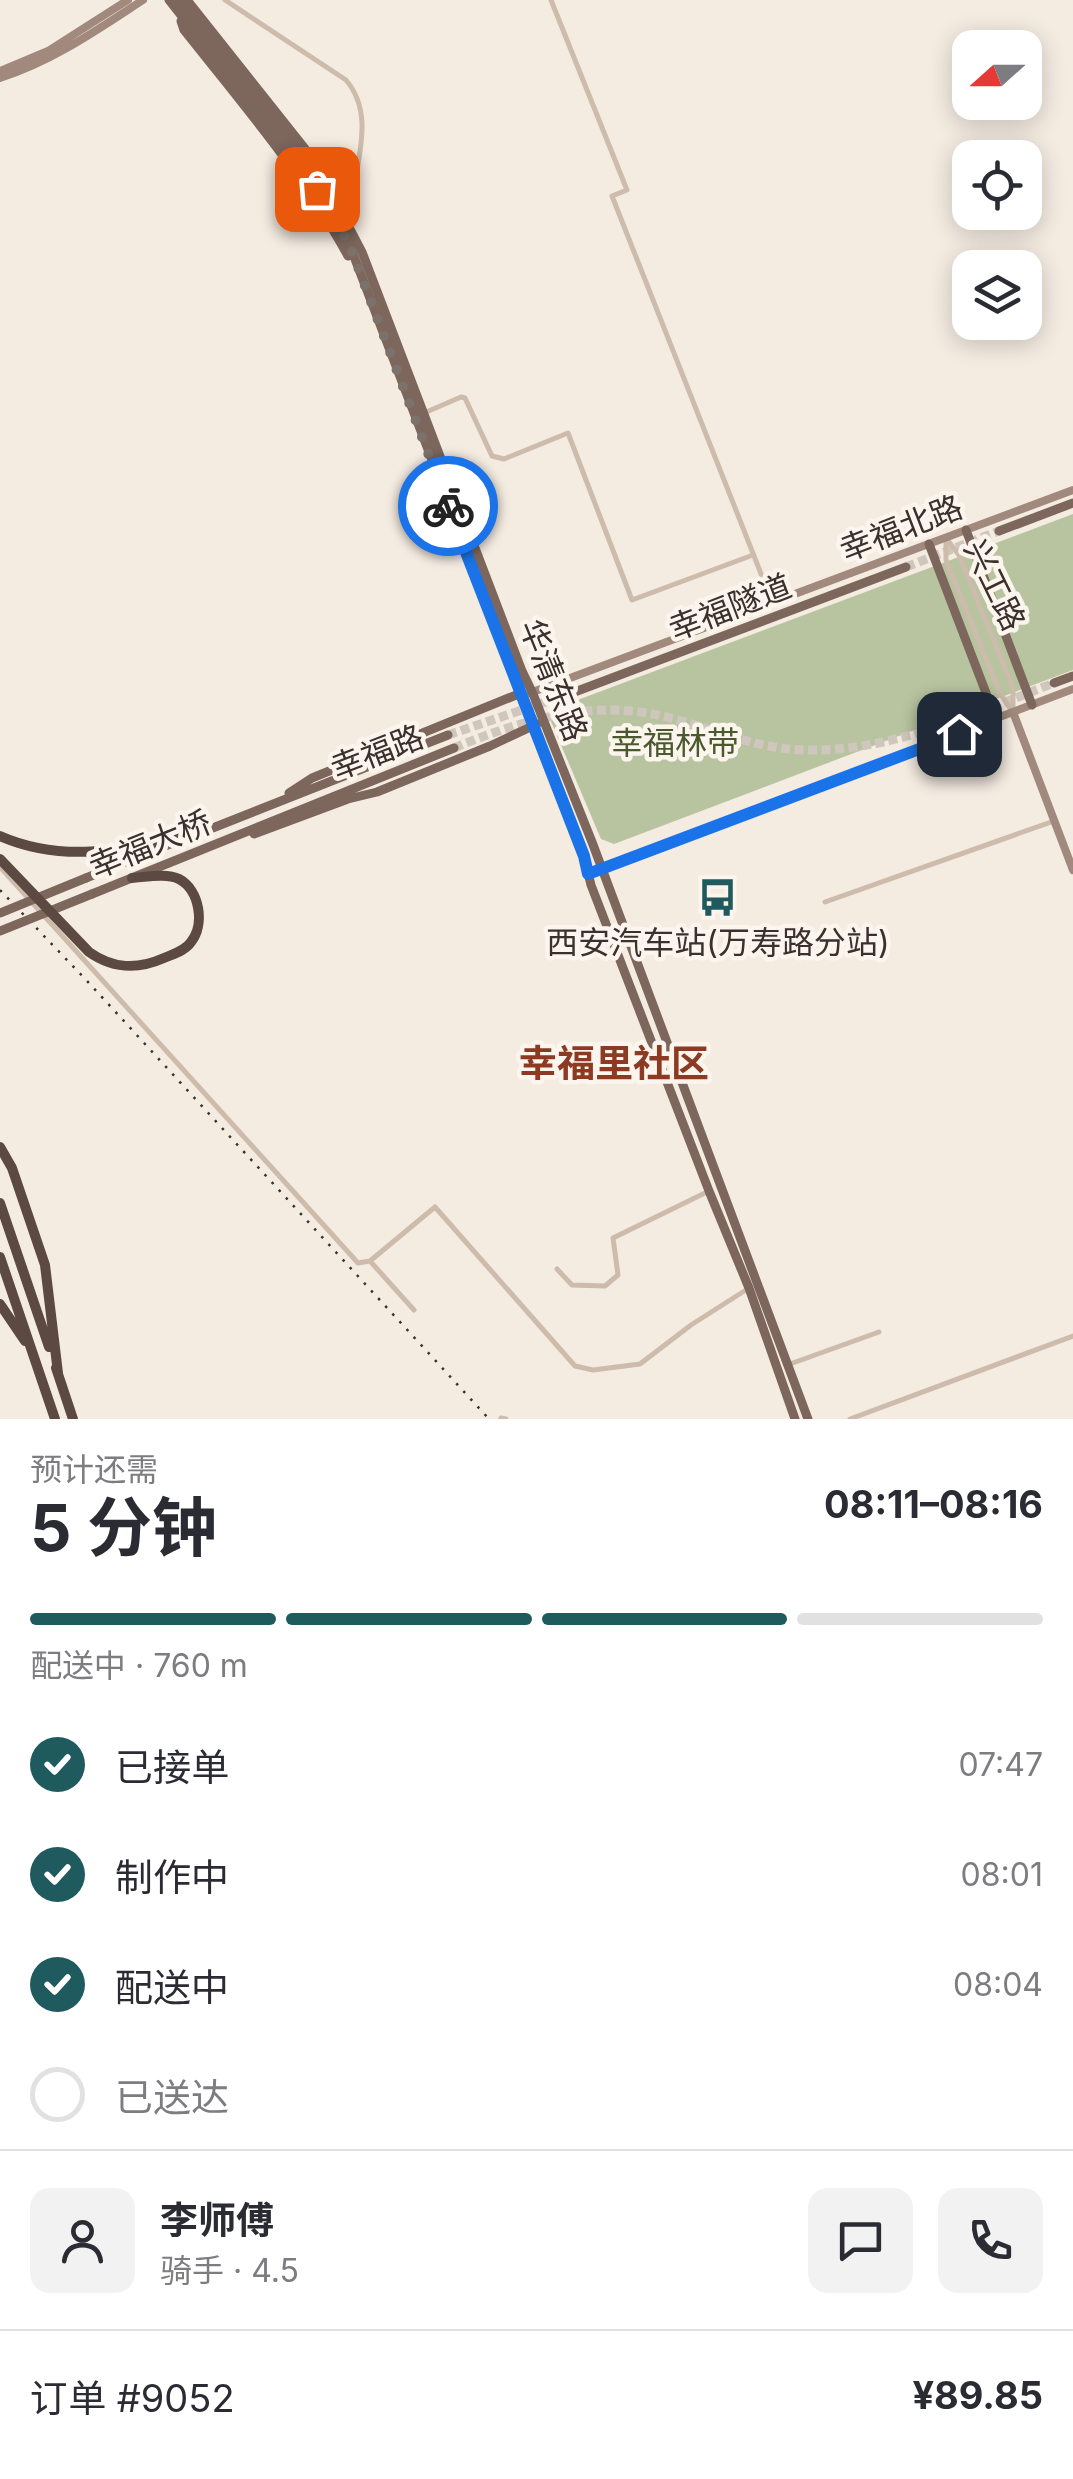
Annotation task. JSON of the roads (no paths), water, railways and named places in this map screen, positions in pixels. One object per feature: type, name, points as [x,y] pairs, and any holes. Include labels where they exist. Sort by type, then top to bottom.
[{"type":"highway","points":[[0,836],[39,849],[78,854],[127,849],[197,834]]},
{"type":"highway","points":[[0,859],[89,952],[123,967],[157,961],[188,946],[198,920],[194,893],[179,879],[132,878]]},
{"type":"highway","points":[[0,1147],[12,1168],[45,1265],[58,1374]]},
{"type":"highway","points":[[0,1203],[73,1419]]},
{"type":"highway","points":[[0,1258],[54,1419]]},
{"type":"highway","points":[[0,1304],[31,1350]]},
{"type":"main road","points":[[0,74],[48,52],[128,0]]},
{"type":"main road","points":[[0,74],[30,68],[58,55],[143,0]]},
{"type":"main road","name":"华清东路","points":[[168,0],[178,5],[330,194],[362,252],[808,1419]]},
{"type":"main road","points":[[187,0],[314,160],[370,257],[385,309]]},
{"type":"main road","name":"华清东路","points":[[178,5],[317,189],[346,239],[749,1288],[795,1419]]},
{"type":"main road","name":"幸福北路","points":[[520,692],[534,694],[1073,490]]},
{"type":"main road","points":[[1000,531],[1073,503]]},
{"type":"main road","points":[[966,530],[1032,705]]},
{"type":"main road","points":[[929,544],[996,719]]},
{"type":"main road","name":"幸福隧道","points":[[572,693],[906,567]]},
{"type":"main road","points":[[1054,683],[1073,676]]},
{"type":"main road","points":[[588,874],[1073,689]]},
{"type":"main road","points":[[312,783],[520,692]]},
{"type":"main road","name":"兴工路","points":[[1013,712],[1073,870]]},
{"type":"main road","points":[[215,844],[264,832],[376,792],[544,721]]},
{"type":"main road","name":"幸福路","points":[[312,783],[448,735]]},
{"type":"main road","name":"幸福路","points":[[318,802],[454,748]]},
{"type":"main road","name":"幸福大桥","points":[[0,913],[271,805],[312,783]]},
{"type":"main road","name":"幸福大桥","points":[[0,932],[318,802]]},
{"type":"street","points":[[225,0],[346,80],[354,90],[363,131],[352,193],[352,220]]},
{"type":"street","points":[[551,0],[627,190],[612,196],[773,604]]},
{"type":"street","points":[[424,413],[465,398],[492,456],[498,459],[568,434],[632,600],[753,555]]},
{"type":"street","name":"兴工路","points":[[946,538],[959,556],[1013,688],[1013,712]]},
{"type":"street","name":"兴工路","points":[[946,538],[946,560],[1000,693],[1013,712]]},
{"type":"street","points":[[825,902],[1054,821]]},
{"type":"street","points":[[0,867],[358,1263],[370,1261],[435,1207],[575,1366],[592,1370],[640,1364],[749,1288]]},
{"type":"street","points":[[557,1270],[572,1285],[604,1286],[618,1276],[613,1238],[709,1191]]},
{"type":"street","points":[[370,1261],[414,1310]]},
{"type":"street","points":[[787,1364],[878,1332]]},
{"type":"street","points":[[850,1419],[1073,1336]]},
{"type":"tunnel","points":[[906,567],[999,531]]},
{"type":"tunnel","points":[[454,748],[548,717],[622,710],[667,717],[764,745],[837,749],[932,729],[1054,683]]},
{"type":"tunnel","points":[[448,735],[572,693]]},
{"type":"railway","points":[[0,890],[489,1419]]},
{"type":"place","name":"西安汽车站(万寿路分站)","points":[[718,897]]},
{"type":"district","name":"幸福里社区","points":[[614,1063]]},
{"type":"park label","name":"幸福林带","points":[[675,742]]}]
